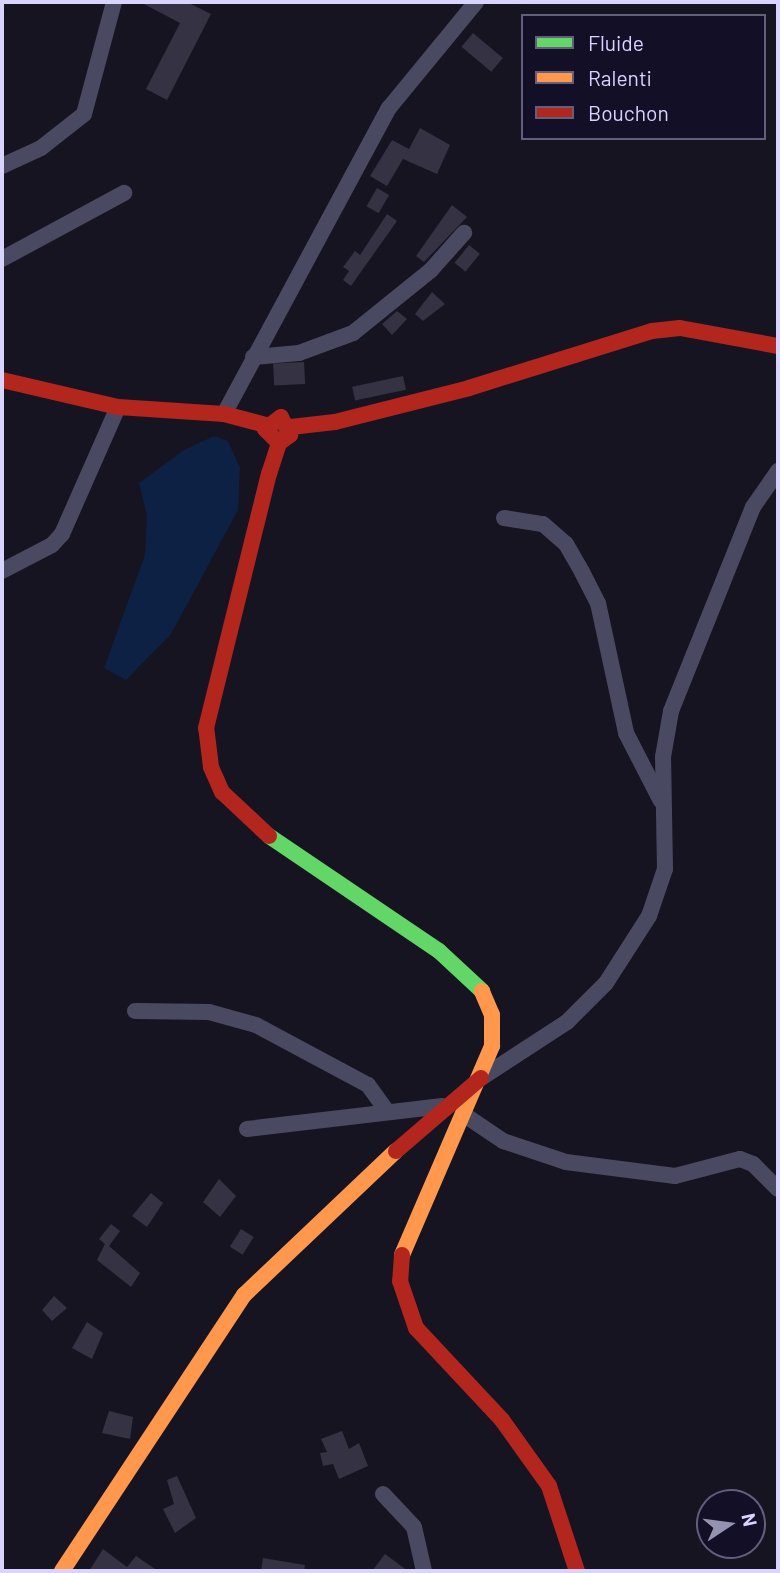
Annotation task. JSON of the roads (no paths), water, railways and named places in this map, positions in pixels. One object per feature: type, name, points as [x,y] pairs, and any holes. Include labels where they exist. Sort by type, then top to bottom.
[{"type":"main road","points":[[577,1571],[550,1486],[502,1420],[427,1343],[403,1298],[402,1253],[481,1078],[492,1046],[492,1015],[467,973],[252,825],[222,792],[211,767],[206,728],[279,443],[291,427],[335,422],[469,388],[652,331],[680,328],[778,346]]},
{"type":"main road","points":[[2,380],[118,407],[224,414],[266,425],[281,417],[291,427]]},
{"type":"main road","points":[[266,425],[267,436],[279,443]]},
{"type":"main road","points":[[62,1571],[244,1295],[443,1107],[481,1078]]},
{"type":"street","points":[[2,166],[41,148],[84,114],[114,2]]},
{"type":"street","points":[[224,414],[389,108],[476,2]]},
{"type":"street","points":[[2,259],[124,194]]},
{"type":"street","points":[[253,357],[299,353],[353,333],[431,271],[464,233]]},
{"type":"street","points":[[2,571],[52,545],[62,534],[118,407]]},
{"type":"street","points":[[481,1078],[520,1057],[567,1022],[630,951],[662,880],[663,757],[675,699],[756,499],[778,471]]},
{"type":"street","points":[[504,518],[543,524],[565,544],[582,572],[598,603],[626,733],[663,803]]},
{"type":"street","points":[[135,1011],[209,1012],[256,1025],[368,1085],[386,1110]]},
{"type":"street","points":[[247,1129],[313,1125],[386,1110],[443,1107]]},
{"type":"street","points":[[466,1116],[503,1140],[566,1162],[675,1176],[740,1159],[753,1164],[778,1189]]},
{"type":"street","points":[[383,1494],[414,1527],[424,1571]]},
{"type":"water","points":[[214,436],[228,441],[240,468],[238,510],[171,634],[126,680],[104,668],[145,555],[147,516],[139,483],[184,450]]}]
